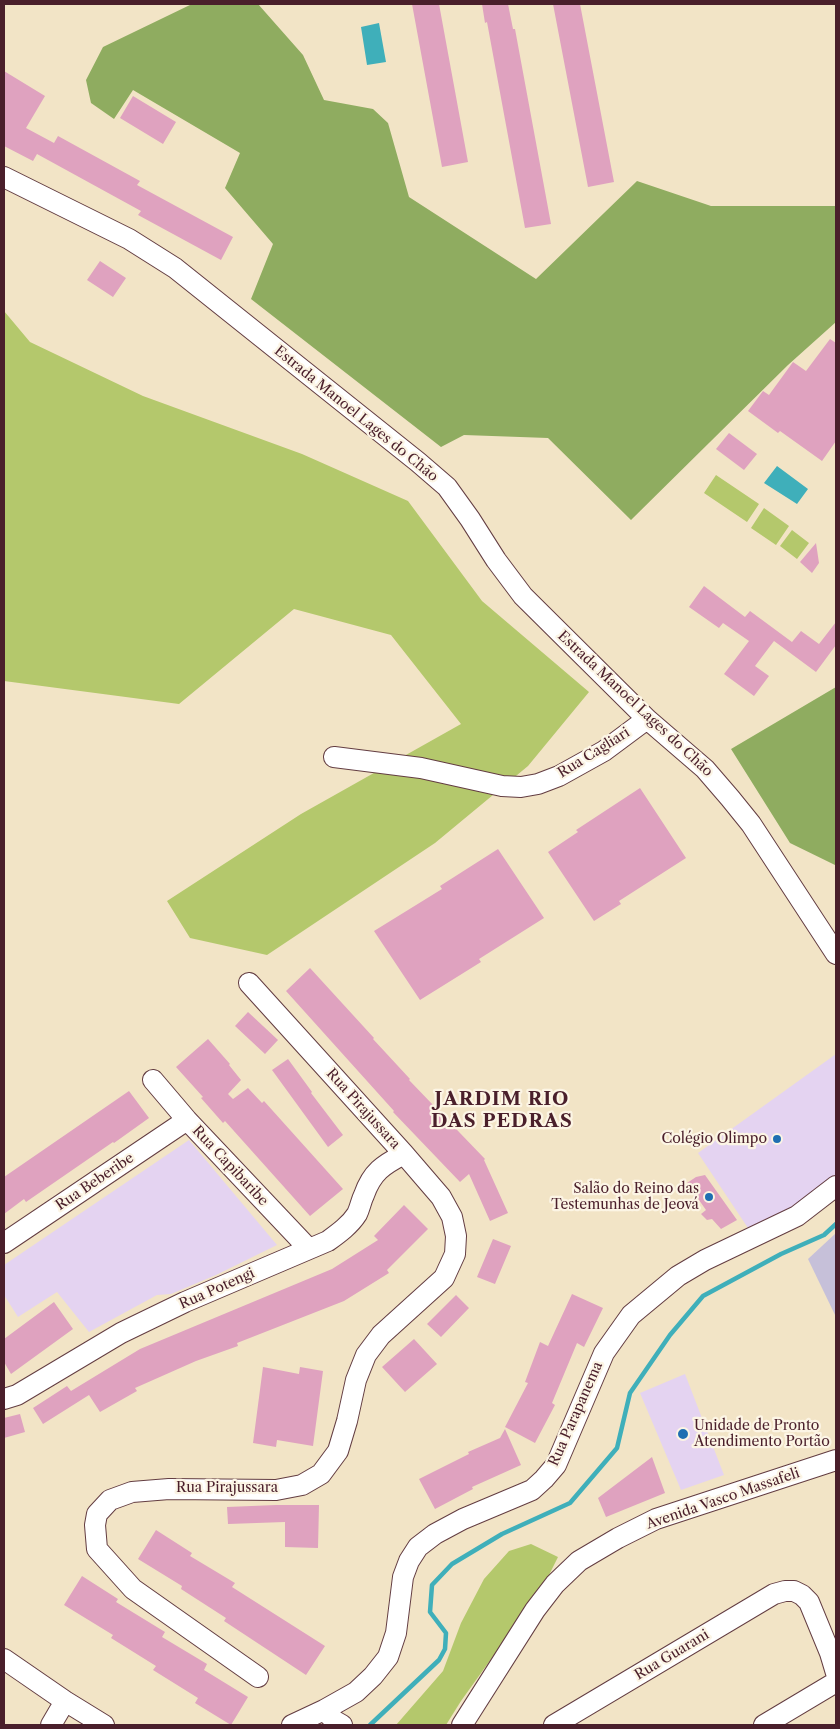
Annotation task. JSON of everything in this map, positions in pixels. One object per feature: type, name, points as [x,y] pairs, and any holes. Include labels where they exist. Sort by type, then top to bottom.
[{"type":"street","name":"Estrada Manoel Lages do Chão","points":[[4,176],[128,239],[175,268],[418,462],[447,488],[523,596],[647,719],[705,769],[730,798],[751,824],[836,954]]},
{"type":"street","name":"Rua Cagliari","points":[[334,757],[421,768],[502,786],[521,787],[538,784],[559,776],[586,762],[647,719]]},
{"type":"street","name":"Rua Cagliari","points":[[367,775],[421,768]]},
{"type":"street","name":"Rua Pirajussara","points":[[249,983],[404,1154],[441,1198],[452,1217],[456,1236],[455,1254],[444,1278],[381,1335],[366,1354],[356,1380],[338,1450],[321,1474],[302,1485],[276,1490],[169,1489],[132,1492],[110,1500],[97,1514],[95,1525],[97,1549],[133,1589],[258,1677]]},
{"type":"street","name":"Rua Capibaribe","points":[[153,1080],[187,1120],[309,1249]]},
{"type":"street","name":"Rua Beberibe","points":[[4,1244],[187,1120]]},
{"type":"street","name":"Rua Potengi","points":[[4,1399],[17,1395],[121,1333],[185,1302],[328,1241],[346,1227],[358,1213],[364,1194],[375,1173],[404,1154]]},
{"type":"street","name":"Rua Parapanema","points":[[292,1725],[356,1692],[373,1676],[388,1657],[396,1633],[403,1576],[409,1561],[418,1547],[435,1534],[462,1520],[532,1490],[556,1465],[604,1353],[631,1315],[678,1276],[705,1260],[797,1216],[836,1186]]},
{"type":"street","name":"Avenida Vasco Massafeli","points":[[462,1725],[535,1610],[555,1584],[579,1561],[656,1518],[836,1460]]},
{"type":"street","name":"Rua Guarani","points":[[554,1725],[774,1594],[785,1591],[794,1591],[802,1595],[809,1602],[830,1653],[836,1674]]},
{"type":"street","points":[[4,1659],[104,1725]]},
{"type":"street","points":[[764,1725],[836,1682]]},
{"type":"street","points":[[51,1725],[65,1701]]},
{"type":"street","points":[[324,1710],[342,1725]]},
{"type":"shaded area","name":"Colégio Olimpo","points":[[836,1054],[836,1174],[816,1197],[750,1231],[698,1153]]},
{"type":"shaded area","points":[[189,1140],[277,1245],[216,1275],[171,1294],[157,1295],[89,1332],[57,1292],[18,1317],[4,1295],[4,1265]]},
{"type":"shaded area","points":[[836,1233],[836,1317],[808,1259]]},
{"type":"shaded area","name":"Unidade de Pronto Atendimento Portão","points":[[685,1374],[724,1475],[681,1490],[640,1393]]},
{"type":"green space","points":[[192,4],[258,4],[303,55],[324,100],[373,109],[388,123],[409,197],[536,279],[637,181],[711,206],[836,206],[836,322],[788,365],[631,520],[548,438],[464,435],[441,447],[251,299],[273,244],[225,188],[240,153],[133,90],[114,119],[91,103],[86,80],[103,47]]},
{"type":"green space","points":[[4,311],[30,342],[143,396],[302,454],[408,501],[482,601],[589,692],[528,766],[435,843],[267,955],[190,938],[167,901],[301,814],[461,724],[391,635],[294,609],[179,704],[4,681]]},
{"type":"green space","points":[[716,475],[759,504],[747,522],[704,493]]},
{"type":"green space","points":[[764,508],[789,526],[776,545],[751,528]]},
{"type":"green space","points":[[792,530],[809,543],[797,559],[780,546]]},
{"type":"green space","points":[[836,687],[835,865],[790,843],[731,749]]},
{"type":"green space","points":[[531,1544],[558,1557],[544,1585],[446,1725],[396,1725],[443,1671],[461,1623],[484,1579],[509,1551]]},
{"type":"water","points":[[379,23],[386,62],[367,65],[361,27]]},
{"type":"water","points":[[777,466],[808,489],[797,504],[764,483]]},
{"type":"building","points":[[412,4],[439,4],[468,162],[442,167]]},
{"type":"building","points":[[482,4],[508,4],[513,29],[515,29],[551,224],[525,228],[487,22],[485,23]]},
{"type":"building","points":[[553,4],[580,4],[614,182],[588,187]]},
{"type":"building","points":[[4,71],[45,96],[26,128],[54,143],[58,136],[140,181],[137,185],[233,237],[221,260],[138,215],[141,211],[37,154],[33,161],[4,146]]},
{"type":"building","points":[[133,96],[176,122],[163,144],[120,118]]},
{"type":"building","points":[[100,261],[126,278],[113,297],[87,280]]},
{"type":"building","points":[[830,339],[836,343],[836,441],[822,461],[748,411],[763,391],[769,395],[793,362],[806,371]]},
{"type":"building","points":[[729,433],[757,454],[744,470],[716,449]]},
{"type":"building","points":[[816,543],[819,563],[812,573],[800,562]]},
{"type":"building","points":[[704,586],[745,617],[750,611],[792,642],[801,631],[819,644],[836,622],[836,645],[816,672],[774,641],[755,666],[769,676],[754,696],[724,674],[749,641],[723,623],[719,628],[689,607]]},
{"type":"building","points":[[640,788],[686,858],[619,901],[621,904],[594,921],[548,852],[578,832],[576,830]]},
{"type":"building","points":[[498,849],[544,918],[479,959],[481,962],[420,1000],[374,931],[442,889],[440,886]]},
{"type":"building","points":[[310,968],[374,1038],[409,1080],[485,1159],[508,1213],[490,1221],[469,1174],[460,1182],[393,1112],[286,991]]},
{"type":"building","points":[[248,1012],[278,1040],[265,1054],[235,1026]]},
{"type":"building","points":[[208,1039],[241,1080],[228,1094],[233,1099],[248,1088],[262,1103],[264,1101],[343,1189],[310,1216],[225,1121],[223,1123],[176,1067]]},
{"type":"building","points":[[288,1059],[343,1135],[328,1147],[272,1070]]},
{"type":"building","points":[[129,1091],[149,1118],[26,1202],[24,1199],[4,1214],[4,1177]]},
{"type":"building","name":"Salão do Reino das Testemunhas de Jeová","points":[[705,1175],[737,1220],[721,1229],[712,1219],[707,1220],[701,1214],[706,1210],[687,1183],[696,1177]]},
{"type":"building","points":[[404,1205],[428,1229],[387,1270],[389,1273],[344,1301],[237,1343],[238,1346],[196,1361],[135,1388],[137,1391],[100,1412],[89,1395],[43,1424],[33,1408],[67,1386],[71,1391],[140,1349],[332,1269],[378,1240],[374,1236]]},
{"type":"building","points":[[493,1239],[511,1246],[495,1284],[477,1277]]},
{"type":"building","points":[[572,1294],[603,1308],[584,1347],[577,1343],[552,1403],[555,1405],[535,1443],[505,1427],[528,1383],[525,1382],[540,1342],[548,1346]]},
{"type":"building","points":[[456,1295],[469,1308],[441,1337],[427,1324]]},
{"type":"building","points":[[54,1302],[73,1329],[11,1374],[4,1362],[4,1339]]},
{"type":"building","points":[[414,1339],[437,1364],[405,1392],[382,1367]]},
{"type":"building","points":[[263,1367],[299,1374],[300,1367],[323,1371],[313,1446],[277,1440],[276,1447],[253,1443]]},
{"type":"building","points":[[20,1414],[25,1432],[4,1438],[4,1418]]},
{"type":"building","points":[[505,1429],[521,1465],[472,1487],[473,1489],[435,1509],[419,1479],[469,1454],[468,1452],[500,1438]]},
{"type":"building","points":[[652,1457],[665,1493],[606,1517],[598,1498]]},
{"type":"building","points":[[319,1505],[318,1548],[285,1547],[285,1522],[228,1524],[227,1507]]},
{"type":"building","points":[[156,1530],[192,1553],[190,1556],[235,1583],[232,1587],[325,1646],[306,1675],[224,1621],[226,1618],[181,1589],[182,1586],[138,1559]]},
{"type":"building","points":[[82,1576],[118,1599],[116,1602],[165,1632],[162,1637],[207,1664],[204,1670],[248,1697],[231,1725],[195,1703],[198,1698],[153,1670],[156,1666],[111,1638],[113,1635],[64,1605]]},
{"type":"waterway","points":[[370,1725],[439,1660],[445,1649],[446,1633],[430,1612],[432,1585],[452,1564],[502,1534],[570,1503],[617,1448],[630,1393],[670,1335],[703,1296],[781,1254],[824,1235],[836,1224]]},
{"type":"place","name":"Colégio Olimpo","points":[[777,1139]]},
{"type":"place","name":"Salão do Reino das Testemunhas de Jeová","points":[[709,1197]]},
{"type":"place","name":"Unidade de Pronto Atendimento Portão","points":[[683,1434]]},
{"type":"district","name":"JARDIM RIO DAS PEDRAS","points":[[502,1111]]}]
